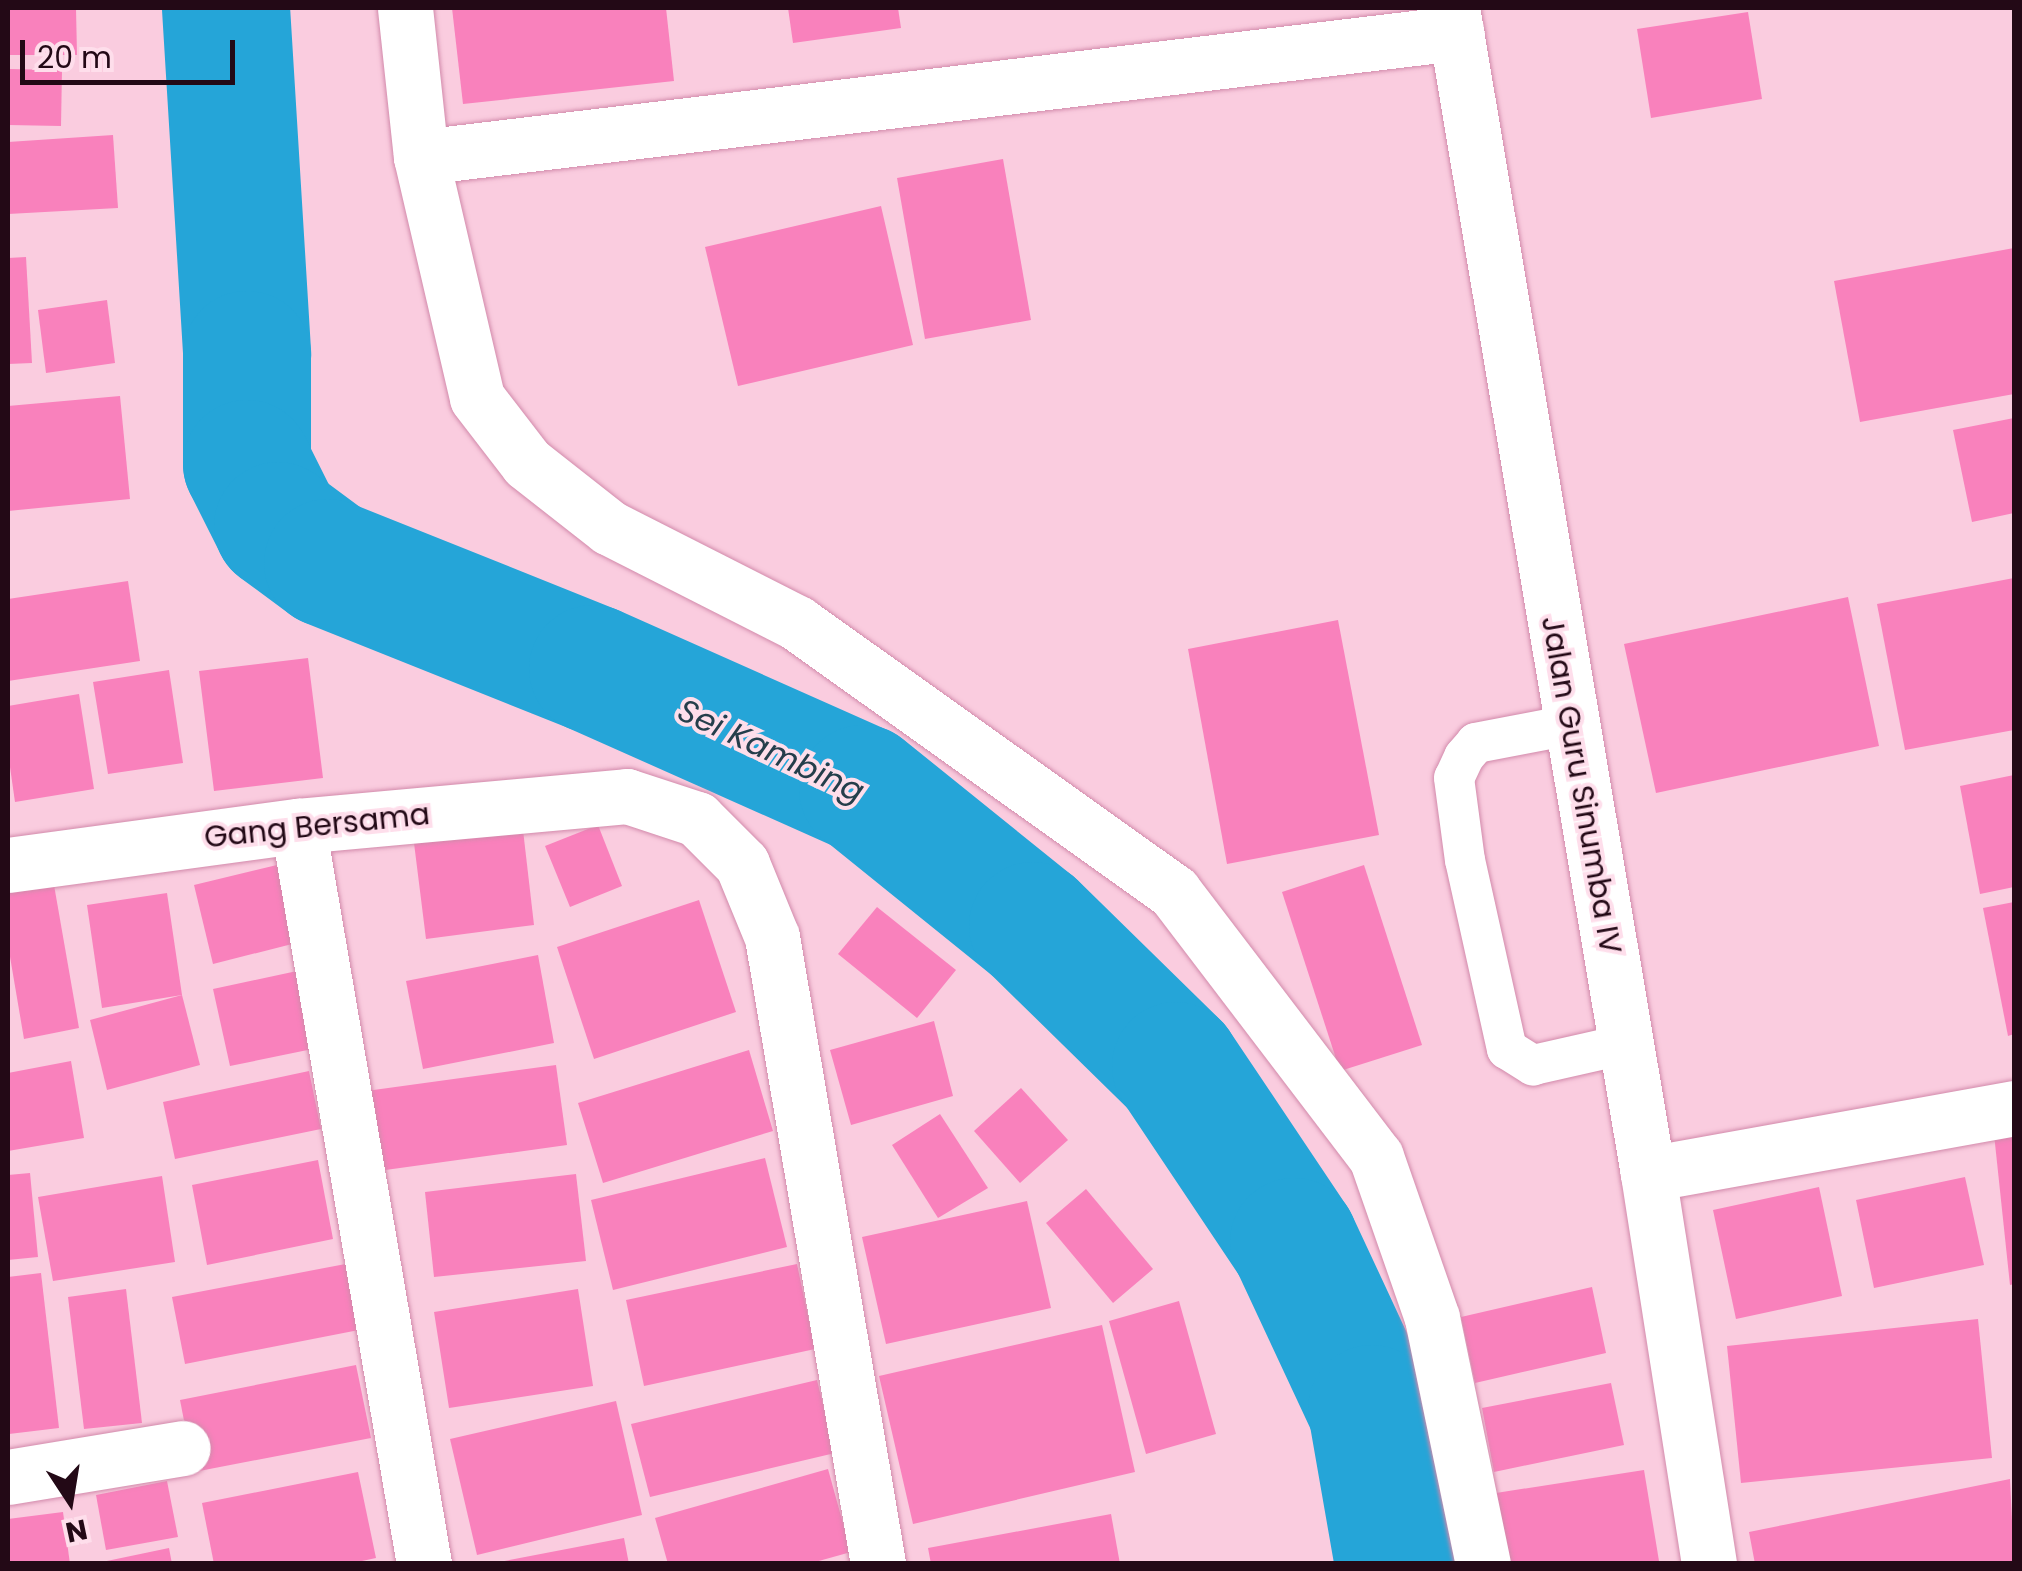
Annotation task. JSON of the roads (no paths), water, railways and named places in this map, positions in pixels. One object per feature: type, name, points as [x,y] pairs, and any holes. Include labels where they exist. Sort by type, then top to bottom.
[{"type":"street","points":[[405,8],[420,157],[476,398],[527,464],[610,528],[797,623],[1174,892],[1376,1157],[1432,1318],[1483,1564]]},
{"type":"street","points":[[420,157],[1454,20]]},
{"type":"street","name":"Jalan Guru Sinumba IV","points":[[1454,20],[1648,1174],[1709,1564]]},
{"type":"street","name":"Gang Bersama","points":[[8,866],[298,826],[627,796],[698,819],[742,864],[772,936],[878,1564]]},
{"type":"street","points":[[298,826],[424,1564]]},
{"type":"street","points":[[1648,1174],[2014,1108]]},
{"type":"street","points":[[8,1477],[183,1448]]},
{"type":"lane","points":[[1570,725],[1476,743],[1464,757],[1454,778],[1465,860],[1508,1049],[1533,1065],[1626,1044]]},
{"type":"waterway","name":"Sei Kambing","points":[[226,8],[247,355],[247,464],[278,526],[328,563],[593,669],[863,789],[1033,926],[1176,1066],[1294,1242],[1372,1409],[1399,1564]]}]
